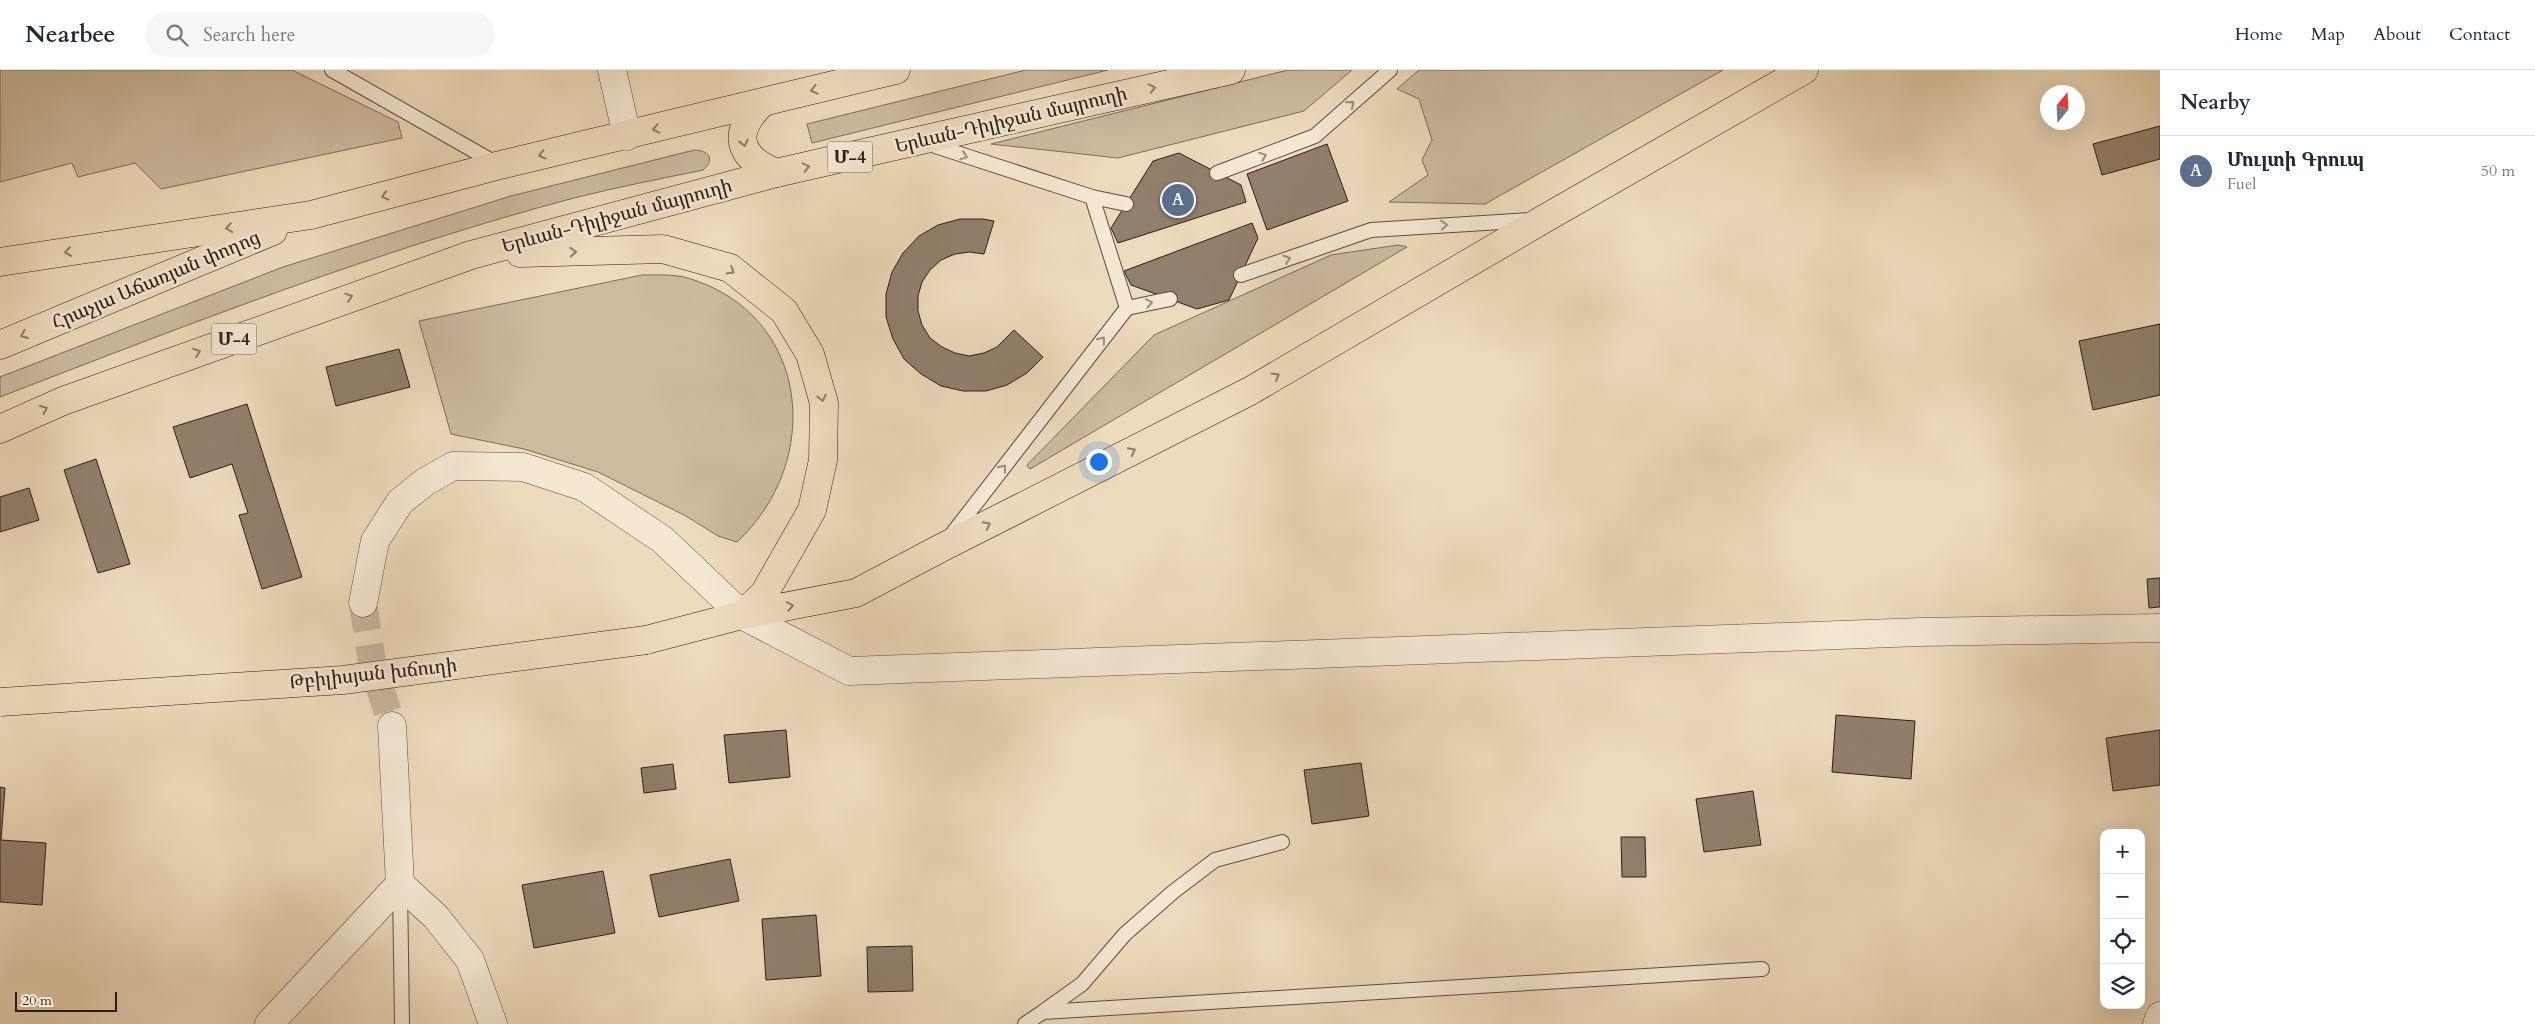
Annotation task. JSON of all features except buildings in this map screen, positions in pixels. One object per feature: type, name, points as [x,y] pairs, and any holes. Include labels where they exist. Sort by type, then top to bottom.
[{"type":"main road","points":[[0,262],[312,215],[500,166],[896,70]]},
{"type":"main road","name":"Երևան-Դիլիջան մայրուղի","points":[[472,255],[776,174],[1231,70]]},
{"type":"main road","name":"Թբիլիսյան խճուղի","points":[[0,702],[343,680],[646,640],[742,615],[856,593],[1250,391],[1804,70]]},
{"type":"main road","points":[[762,103],[745,123],[742,134],[743,145],[755,162],[776,174]]},
{"type":"main road","name":"Հրաչյա Աճառյան փողոց","points":[[0,345],[312,215]]},
{"type":"main road","points":[[472,255],[663,249],[730,268],[784,311],[810,354],[824,403],[823,460],[812,510],[764,594],[742,615]]},
{"type":"main road","name":"Մ-4","points":[[0,429],[63,401],[472,255]]},
{"type":"street","points":[[612,70],[627,136]]},
{"type":"street","points":[[363,603],[375,541],[400,502],[425,482],[453,466],[522,468],[584,487],[664,540],[742,615],[849,671],[1910,632],[2160,628]]},
{"type":"street","points":[[392,726],[400,884],[436,917],[470,960],[493,1024]]},
{"type":"street","points":[[269,1024],[400,884]]},
{"type":"street","points":[[2157,1024],[2160,1016]]},
{"type":"lane","points":[[332,70],[500,166]]},
{"type":"lane","points":[[1218,173],[1314,136],[1390,70]]},
{"type":"lane","points":[[918,141],[1092,197],[1126,204]]},
{"type":"lane","points":[[1092,197],[1127,308]]},
{"type":"lane","points":[[1241,275],[1371,230],[1544,219]]},
{"type":"lane","points":[[941,548],[1127,308],[1170,299]]},
{"type":"lane","points":[[1025,1024],[1082,984],[1125,934],[1173,892],[1215,860],[1282,842]]},
{"type":"lane","points":[[400,884],[402,1024]]},
{"type":"lane","points":[[1043,1012],[1762,969]]},
{"type":"shaded area","points":[[0,70],[292,70],[398,122],[402,138],[161,189],[135,163],[78,177],[72,163],[0,182]]},
{"type":"shaded area","points":[[1026,70],[1108,70],[812,143],[807,124]]},
{"type":"shaded area","points":[[1288,70],[1352,70],[1304,111],[1118,158],[991,144]]},
{"type":"shaded area","points":[[1419,70],[1723,70],[1485,204],[1389,202],[1428,175],[1422,160],[1432,140],[1419,99],[1397,89]]},
{"type":"shaded area","points":[[699,150],[709,156],[709,162],[703,170],[574,198],[428,241],[284,290],[0,397],[0,377],[283,267],[511,196]]},
{"type":"shaded area","points":[[1398,245],[1407,247],[1030,469],[1027,465],[1154,335],[1331,255]]},
{"type":"shaded area","points":[[642,275],[671,275],[688,278],[729,297],[760,323],[780,356],[791,394],[792,433],[783,472],[765,509],[737,542],[718,536],[686,516],[598,472],[524,449],[451,434],[419,321]]},
{"type":"tunnel","points":[[363,603],[372,662],[392,726]]},
{"type":"place","name":"Մուլտի Գրուպ","points":[[1178,200]]}]
